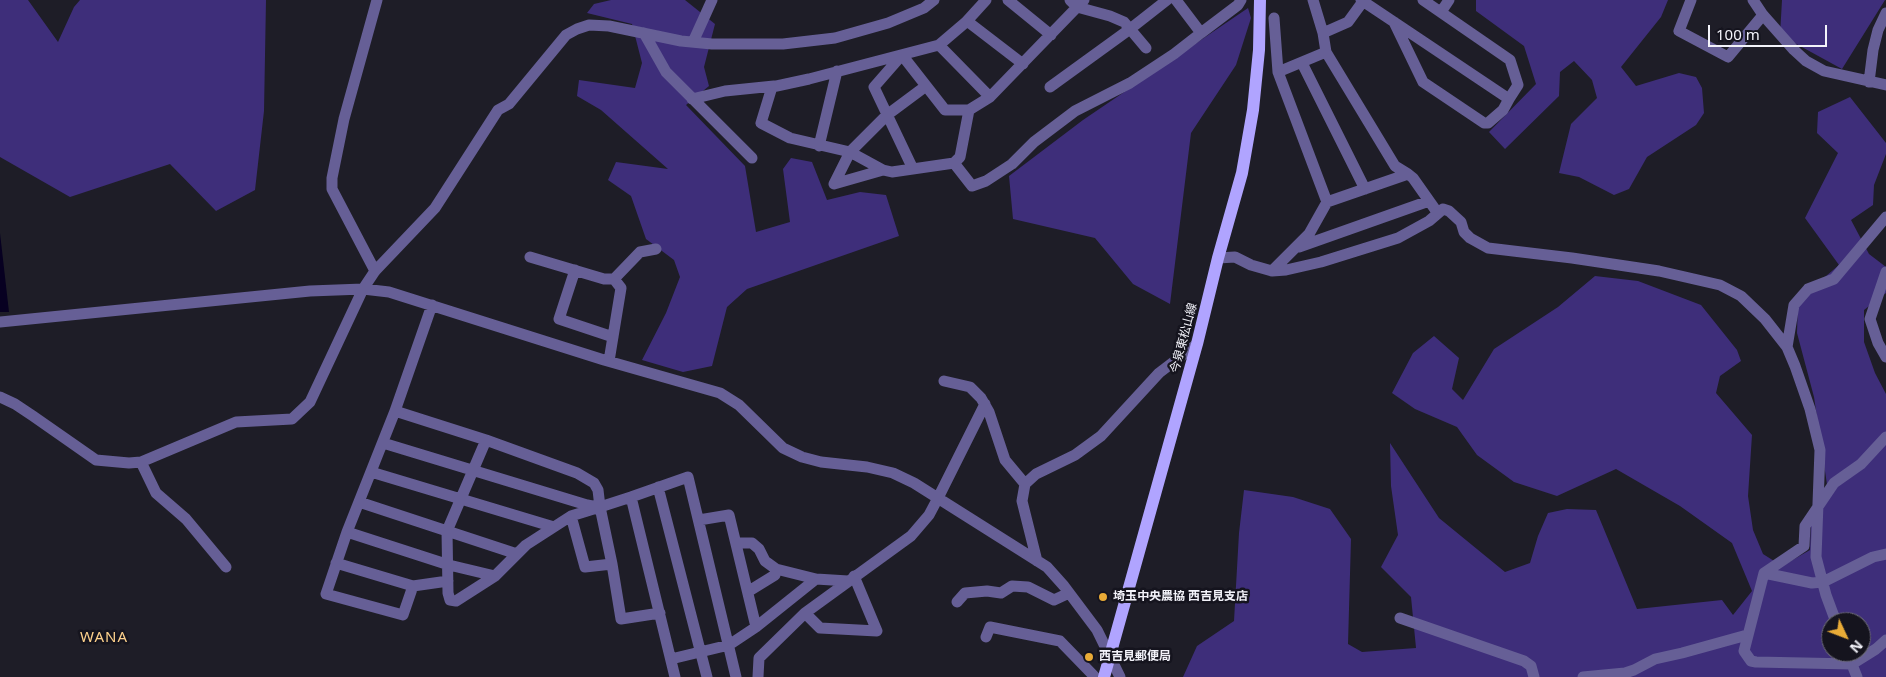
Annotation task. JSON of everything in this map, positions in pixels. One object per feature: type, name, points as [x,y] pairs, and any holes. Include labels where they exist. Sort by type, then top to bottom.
[{"type":"main road","name":"今泉東松山線","points":[[1104,677],[1197,344],[1242,172],[1253,110],[1259,50],[1260,0]]},
{"type":"street","points":[[375,271],[332,189],[332,178],[344,119],[377,0]]},
{"type":"street","points":[[693,42],[712,0]]},
{"type":"street","points":[[0,397],[34,416],[96,460],[129,463],[141,462],[236,422],[292,418],[310,402],[363,289],[375,271],[435,208],[498,110],[509,104],[566,35],[577,29],[589,26],[609,26],[712,44],[783,44],[835,38],[888,23],[924,8],[934,0]]},
{"type":"street","points":[[692,99],[725,91],[774,86],[939,45],[967,21],[986,0]]},
{"type":"street","points":[[1008,0],[1051,34]]},
{"type":"street","points":[[1050,88],[1167,0]]},
{"type":"street","points":[[1176,0],[1201,33]]},
{"type":"street","points":[[954,163],[972,186],[986,181],[1012,164],[1034,142],[1075,111],[1130,84],[1174,54],[1238,5],[1241,0]]},
{"type":"street","points":[[1313,0],[1323,33],[1326,52],[1395,166],[1413,178],[1437,212]]},
{"type":"street","points":[[1323,33],[1348,22],[1363,0],[1509,99]]},
{"type":"street","points":[[1394,22],[1423,82],[1484,123],[1488,123],[1503,110],[1518,85],[1510,60],[1423,0]]},
{"type":"street","points":[[1441,12],[1449,0]]},
{"type":"street","points":[[1691,0],[1679,31],[1728,56],[1763,15]]},
{"type":"street","points":[[1753,0],[1763,15],[1806,61],[1824,71],[1886,85]]},
{"type":"street","points":[[902,55],[945,110],[969,110],[990,97],[1023,64],[1077,2],[1124,22],[1146,48]]},
{"type":"street","points":[[1869,82],[1873,50],[1878,30],[1886,13]]},
{"type":"street","points":[[1274,18],[1278,72],[1327,202]]},
{"type":"street","points":[[967,21],[1023,64]]},
{"type":"street","points":[[644,33],[666,72],[752,158]]},
{"type":"street","points":[[939,45],[990,97]]},
{"type":"street","points":[[1278,72],[1326,52]]},
{"type":"street","points":[[902,55],[874,87],[913,169]]},
{"type":"street","points":[[1302,63],[1365,189]]},
{"type":"street","points":[[819,146],[837,71]]},
{"type":"street","points":[[774,86],[772,87],[761,123],[790,138],[850,152],[883,170],[892,172],[954,163],[960,156],[969,110]]},
{"type":"street","points":[[883,170],[834,184],[850,152],[887,115],[926,86]]},
{"type":"street","points":[[1272,271],[1309,234],[1327,202],[1408,174]]},
{"type":"street","points":[[1294,249],[1429,201]]},
{"type":"street","points":[[1218,258],[1235,257],[1251,265],[1272,271],[1321,262],[1398,238],[1429,221],[1437,212],[1443,209],[1449,211],[1461,222],[1464,232],[1470,238],[1488,248],[1650,270],[1720,285],[1742,296],[1765,318],[1786,347],[1795,366],[1810,410],[1820,450],[1816,557],[1833,612]]},
{"type":"street","points":[[1786,347],[1794,304],[1808,289],[1834,279],[1886,217]]},
{"type":"street","points":[[530,257],[604,279],[614,279],[640,252],[656,249]]},
{"type":"street","points":[[575,270],[559,319],[613,337]]},
{"type":"street","points":[[1886,272],[1870,319],[1882,341],[1886,357]]},
{"type":"street","points":[[609,361],[621,288],[614,279]]},
{"type":"street","points":[[0,322],[310,291],[363,289],[389,292],[609,361],[720,393],[739,405],[783,448],[802,457],[821,462],[867,467],[893,473],[914,483],[1047,567],[1097,630],[1120,677]]},
{"type":"street","points":[[1875,305],[1886,298]]},
{"type":"street","points":[[413,586],[403,615],[326,594],[347,532],[395,412],[432,305]]},
{"type":"street","points":[[1037,561],[1022,501],[1025,484],[1036,474],[1075,455],[1101,436],[1159,373],[1197,344]]},
{"type":"street","points":[[944,381],[970,387],[985,404],[1005,460],[1025,484]]},
{"type":"street","points":[[758,677],[759,658],[805,613],[911,536],[928,515],[938,498],[985,404]]},
{"type":"street","points":[[395,412],[486,440],[577,473],[594,483],[598,490],[621,619],[660,613]]},
{"type":"street","points":[[1886,437],[1861,464],[1834,483],[1805,526],[1804,546],[1764,573],[1744,651],[1751,661],[1852,664],[1876,649],[1886,640]]},
{"type":"street","points":[[486,440],[447,531],[448,594],[450,600],[456,601],[495,576],[526,545],[572,516],[688,477],[736,677]]},
{"type":"street","points":[[383,443],[587,505],[600,507]]},
{"type":"street","points":[[141,462],[156,493],[186,519],[226,567]]},
{"type":"street","points":[[371,472],[554,527]]},
{"type":"street","points":[[658,488],[707,677]]},
{"type":"street","points":[[631,497],[675,677]]},
{"type":"street","points":[[359,502],[516,554]]},
{"type":"street","points":[[699,520],[729,515],[756,627]]},
{"type":"street","points":[[572,516],[586,567],[612,564]]},
{"type":"street","points":[[347,532],[449,565],[495,576]]},
{"type":"street","points":[[736,543],[752,543],[759,549],[765,560],[776,569],[816,579],[851,578]]},
{"type":"street","points":[[1764,573],[1812,583],[1823,582],[1873,557],[1886,554]]},
{"type":"street","points":[[336,563],[413,586],[448,581]]},
{"type":"street","points":[[748,592],[774,575],[776,569]]},
{"type":"street","points":[[805,613],[820,628],[877,631],[851,578]]},
{"type":"street","points":[[671,659],[729,645],[756,627],[816,579]]},
{"type":"street","points":[[957,602],[965,593],[1001,592],[1012,586],[1028,587],[1054,600],[1069,593]]},
{"type":"street","points":[[1400,618],[1524,661],[1531,666],[1534,677]]},
{"type":"street","points":[[986,637],[990,627],[1060,641],[1094,677]]},
{"type":"street","points":[[1583,677],[1625,673],[1655,659],[1682,654],[1748,635]]},
{"type":"street","points":[[1852,664],[1858,677]]},
{"type":"shaded area","points":[[0,0],[28,0],[58,42],[74,7],[80,0],[266,0],[264,111],[255,190],[216,211],[170,164],[70,197],[0,157]]},
{"type":"shaded area","points":[[611,0],[685,0],[715,24],[704,67],[709,86],[686,105],[745,166],[756,232],[790,222],[783,169],[791,158],[812,162],[827,200],[860,192],[886,195],[899,236],[747,289],[727,307],[712,366],[683,372],[642,360],[666,313],[680,277],[674,260],[646,239],[631,196],[608,180],[616,162],[668,169],[601,110],[577,96],[579,80],[635,88],[642,63],[632,24],[587,13],[594,4]]},
{"type":"shaded area","points":[[1476,0],[1668,0],[1661,17],[1621,67],[1636,86],[1679,73],[1696,77],[1702,88],[1704,113],[1696,125],[1647,157],[1629,189],[1614,195],[1579,177],[1559,173],[1571,124],[1597,98],[1592,80],[1574,61],[1560,72],[1559,96],[1505,149],[1489,132],[1536,84],[1524,46],[1476,11]]},
{"type":"shaded area","points":[[1782,0],[1885,0],[1842,69],[1780,35]]},
{"type":"shaded area","points":[[1248,8],[1251,18],[1236,65],[1191,133],[1170,304],[1133,284],[1095,238],[1013,219],[1009,176],[1083,120]]},
{"type":"shaded area","points":[[1850,97],[1886,143],[1886,154],[1874,185],[1873,205],[1851,220],[1869,254],[1886,267],[1886,293],[1864,310],[1864,342],[1875,373],[1886,394],[1886,677],[1183,677],[1197,646],[1234,621],[1239,533],[1244,490],[1293,497],[1330,509],[1351,539],[1348,644],[1362,652],[1416,648],[1411,597],[1381,567],[1398,535],[1391,486],[1390,443],[1439,518],[1505,572],[1530,563],[1538,536],[1548,513],[1567,509],[1596,510],[1637,609],[1722,600],[1733,615],[1752,591],[1732,543],[1680,506],[1616,469],[1557,496],[1514,482],[1477,455],[1457,427],[1415,409],[1392,393],[1413,353],[1434,336],[1459,358],[1452,389],[1463,400],[1494,349],[1558,307],[1595,276],[1638,281],[1701,305],[1737,350],[1741,361],[1720,376],[1716,393],[1752,435],[1748,496],[1753,530],[1763,554],[1782,566],[1810,550],[1811,518],[1829,498],[1814,397],[1797,333],[1798,300],[1839,265],[1805,218],[1838,153],[1817,133],[1818,112]]},
{"type":"shaded area","points":[[0,233],[9,312],[0,312]]},
{"type":"place","name":"埼玉中央農協 西吉見支店","points":[[1103,597]]},
{"type":"place","name":"西吉見郵便局","points":[[1089,657]]},
{"type":"district","name":"WANA","points":[[104,638]]}]
